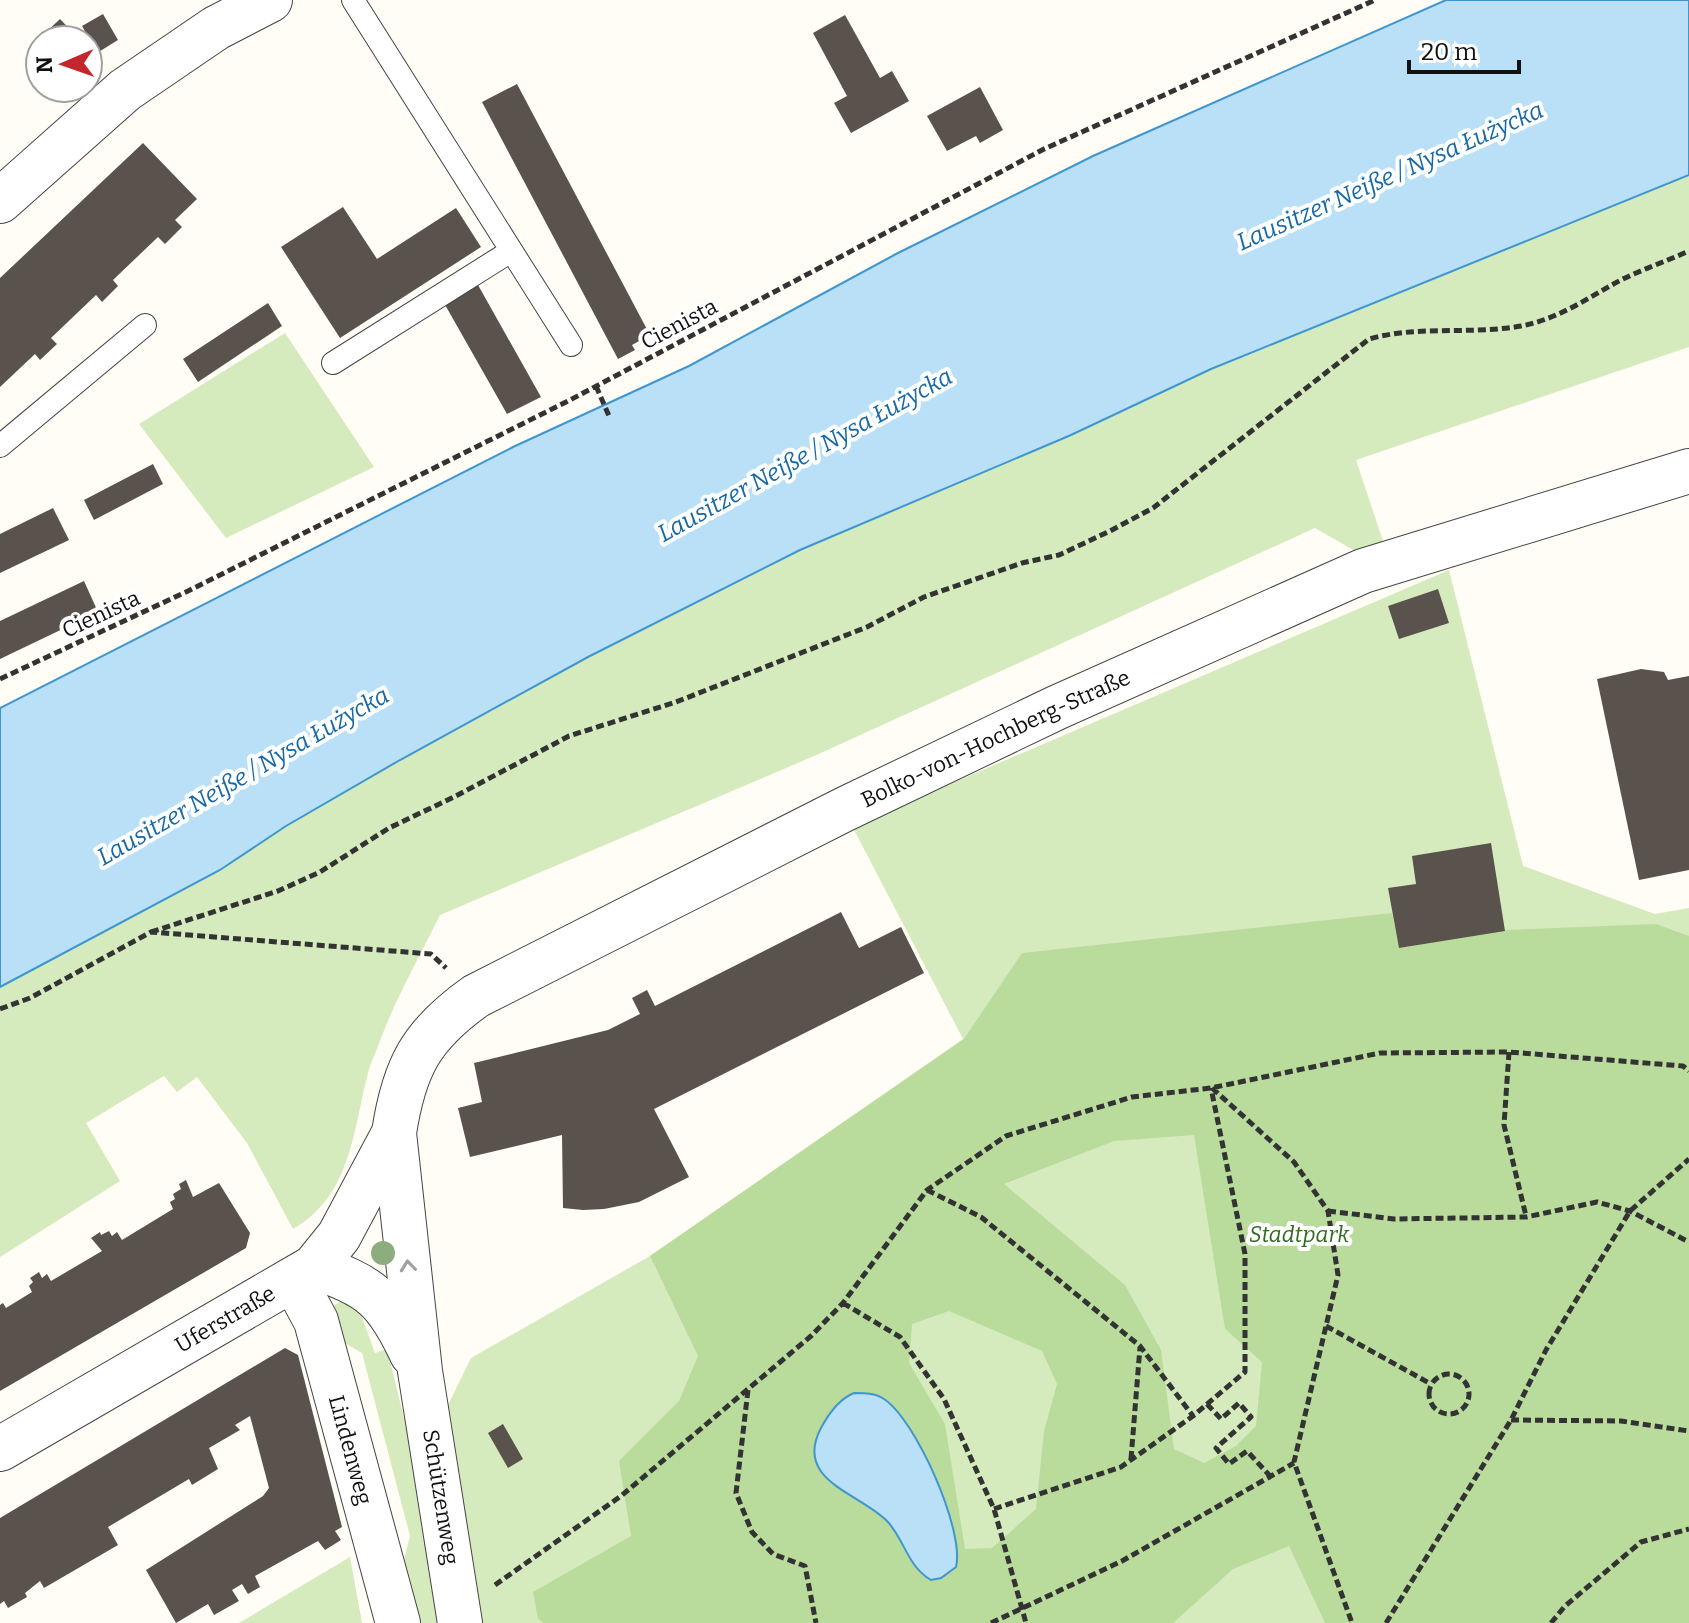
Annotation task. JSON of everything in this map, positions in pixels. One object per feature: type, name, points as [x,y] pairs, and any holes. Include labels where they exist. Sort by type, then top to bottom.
[{"type":"street","points":[[0,201],[125,90],[216,28],[270,0]]},
{"type":"street","name":"Bolko-von-Hochberg-Straße","points":[[394,1133],[400,1096],[421,1046],[446,1017],[476,996],[833,814],[1058,707],[1363,571],[1689,471]]},
{"type":"street","name":"Uferstraße","points":[[0,1449],[304,1274],[339,1236],[394,1133]]},
{"type":"street","name":"Schützenweg","points":[[394,1133],[420,1371],[459,1617]]},
{"type":"street","name":"Schützenweg","points":[[304,1274],[349,1279],[377,1296],[392,1316],[420,1371]]},
{"type":"street","name":"Lindenweg","points":[[304,1274],[398,1623]]},
{"type":"lane","points":[[353,0],[571,345]]},
{"type":"lane","points":[[333,363],[511,251]]},
{"type":"lane","points":[[0,446],[145,325]]},
{"type":"path","name":"Cienista","points":[[0,679],[188,591],[596,386],[1044,149],[1375,0]]},
{"type":"path","points":[[0,1009],[30,998],[151,932],[292,885],[320,872],[389,828],[569,736],[676,702],[867,627],[924,597],[1022,563],[1059,555],[1110,531],[1153,508],[1369,339],[1390,333],[1492,330],[1525,325],[1563,312],[1621,280],[1689,251]]},
{"type":"path","points":[[596,386],[609,416]]},
{"type":"path","points":[[151,932],[431,954],[476,996]]},
{"type":"path","points":[[1509,1052],[1504,1125],[1526,1217]]},
{"type":"path","points":[[459,1617],[621,1496],[811,1336],[843,1303],[927,1190],[1006,1136],[1132,1097],[1211,1088],[1380,1053],[1509,1052],[1683,1066],[1689,1071]]},
{"type":"path","points":[[1211,1088],[1294,1162],[1328,1211],[1338,1275],[1294,1462],[1352,1623]]},
{"type":"path","points":[[994,1509],[1121,1467],[1193,1416],[1245,1372],[1245,1254],[1211,1088]]},
{"type":"path","points":[[1386,1623],[1511,1420],[1546,1350],[1630,1211],[1689,1159]]},
{"type":"path","points":[[927,1190],[981,1217],[1140,1346],[1193,1416]]},
{"type":"path","points":[[1328,1211],[1394,1219],[1526,1217],[1597,1202],[1630,1211],[1689,1242]]},
{"type":"path","points":[[843,1303],[900,1337],[944,1399],[994,1509],[1026,1623]]},
{"type":"path","points":[[1326,1326],[1431,1384]]},
{"type":"path","points":[[1131,1459],[1140,1346]]},
{"type":"path","points":[[1444,1374],[1460,1378],[1468,1389],[1468,1403],[1456,1413],[1440,1413],[1429,1400],[1431,1384],[1444,1374]]},
{"type":"path","points":[[748,1389],[736,1493],[752,1532],[773,1554],[805,1566],[816,1623]]},
{"type":"path","points":[[1207,1404],[1221,1419],[1239,1403],[1251,1417],[1216,1448],[1229,1464],[1247,1451],[1270,1476]]},
{"type":"path","points":[[1511,1420],[1621,1421],[1689,1431]]},
{"type":"path","points":[[991,1623],[1122,1561],[1294,1462]]},
{"type":"path","points":[[1551,1623],[1597,1578],[1641,1542],[1689,1529]]},
{"type":"green space","points":[[1689,175],[1689,347],[1356,460],[1385,547],[1355,551],[1315,528],[812,757],[440,915],[394,1007],[372,1060],[353,1139],[338,1180],[327,1199],[293,1229],[247,1143],[197,1077],[177,1092],[164,1076],[86,1123],[120,1181],[0,1257],[0,987],[220,870],[286,826],[400,760],[588,657],[800,550],[1071,435],[1211,369]]},
{"type":"green space","points":[[285,333],[374,467],[226,538],[139,424]]},
{"type":"green space","name":"Stadtpark","points":[[1449,570],[1523,866],[1655,914],[1689,908],[1689,1623],[418,1623],[408,1574],[402,1567],[410,1536],[362,1353],[334,1337],[326,1309],[340,1302],[359,1309],[375,1353],[387,1349],[404,1418],[447,1407],[471,1358],[650,1256],[963,1039],[852,826]]},
{"type":"green space","name":"Stadtpark","points":[[1392,913],[1399,948],[1505,930],[1656,924],[1689,936],[1689,1623],[1325,1623],[1289,1546],[1233,1569],[1173,1623],[544,1623],[538,1619],[533,1592],[631,1536],[619,1461],[679,1401],[698,1356],[650,1256],[964,1039],[1022,953]],"holes":[[[1194,1135],[1225,1329],[1262,1362],[1256,1426],[1236,1446],[1204,1463],[1174,1449],[1161,1350],[1125,1285],[1004,1184],[1114,1141]],[[949,1311],[1042,1351],[1057,1384],[1044,1431],[1036,1509],[992,1548],[965,1549],[945,1424],[909,1363],[912,1324]]]},
{"type":"green space","points":[[350,1557],[362,1623],[239,1623]]},
{"type":"water","name":"Lausitzer Neiße / Nysa Łużycka","points":[[1446,0],[1689,0],[1689,175],[1211,369],[1071,435],[800,550],[588,657],[400,760],[286,826],[220,870],[0,987],[0,708],[513,447],[689,366],[896,254],[1093,156]]},
{"type":"water","points":[[854,1393],[877,1396],[897,1411],[935,1477],[946,1504],[957,1550],[956,1567],[941,1578],[931,1580],[923,1574],[887,1521],[833,1484],[816,1461],[815,1446],[824,1422],[839,1403]]},
{"type":"building","points":[[103,14],[118,40],[104,49],[104,24],[86,24]]},
{"type":"building","points":[[845,15],[880,78],[892,71],[909,101],[851,133],[834,103],[847,96],[813,33]]},
{"type":"building","points":[[517,84],[650,335],[632,345],[635,350],[618,359],[482,102]]},
{"type":"building","points":[[980,87],[1003,130],[980,143],[976,136],[947,151],[927,116]]},
{"type":"building","points":[[143,143],[197,199],[175,220],[182,227],[165,244],[158,237],[113,280],[118,286],[102,302],[96,295],[51,338],[57,344],[40,360],[35,354],[0,387],[0,278]]},
{"type":"building","points":[[343,207],[377,259],[456,208],[481,247],[340,338],[281,247]]},
{"type":"building","points":[[478,285],[541,397],[507,414],[444,303]]},
{"type":"building","points":[[268,303],[282,326],[198,382],[183,359]]},
{"type":"building","points":[[153,464],[163,484],[94,520],[84,500]]},
{"type":"building","points":[[53,508],[69,540],[0,573],[0,534]]},
{"type":"building","points":[[84,581],[98,612],[0,659],[0,621]]},
{"type":"building","points":[[1438,589],[1449,623],[1399,639],[1388,606]]},
{"type":"building","points":[[1641,669],[1664,672],[1668,680],[1689,676],[1689,870],[1639,880],[1597,679]]},
{"type":"building","points":[[1491,843],[1505,931],[1399,948],[1388,888],[1416,884],[1412,856]]},
{"type":"building","points":[[841,912],[859,948],[901,927],[924,973],[654,1109],[689,1177],[639,1202],[583,1210],[563,1208],[562,1135],[470,1157],[458,1108],[482,1102],[474,1063],[608,1030],[640,1014],[632,998],[647,990],[655,1006]]},
{"type":"building","points":[[186,1180],[193,1197],[219,1183],[250,1233],[246,1248],[0,1391],[0,1305],[3,1303],[6,1308],[32,1292],[29,1286],[33,1282],[30,1278],[39,1272],[42,1278],[47,1274],[51,1281],[102,1251],[91,1238],[100,1232],[101,1235],[109,1231],[112,1236],[117,1232],[122,1240],[173,1209],[170,1202],[175,1199],[173,1194],[181,1189],[179,1184]]},
{"type":"building","points":[[285,1348],[298,1355],[342,1527],[335,1531],[341,1540],[325,1550],[318,1541],[255,1576],[260,1587],[248,1594],[242,1584],[232,1590],[239,1601],[214,1615],[208,1604],[176,1623],[146,1570],[263,1496],[269,1488],[250,1416],[235,1425],[240,1430],[209,1448],[218,1469],[192,1485],[189,1479],[108,1527],[118,1545],[44,1588],[40,1581],[25,1593],[27,1597],[8,1608],[4,1601],[0,1604],[0,1518]]},
{"type":"building","points":[[503,1424],[523,1459],[508,1468],[488,1433]]}]
